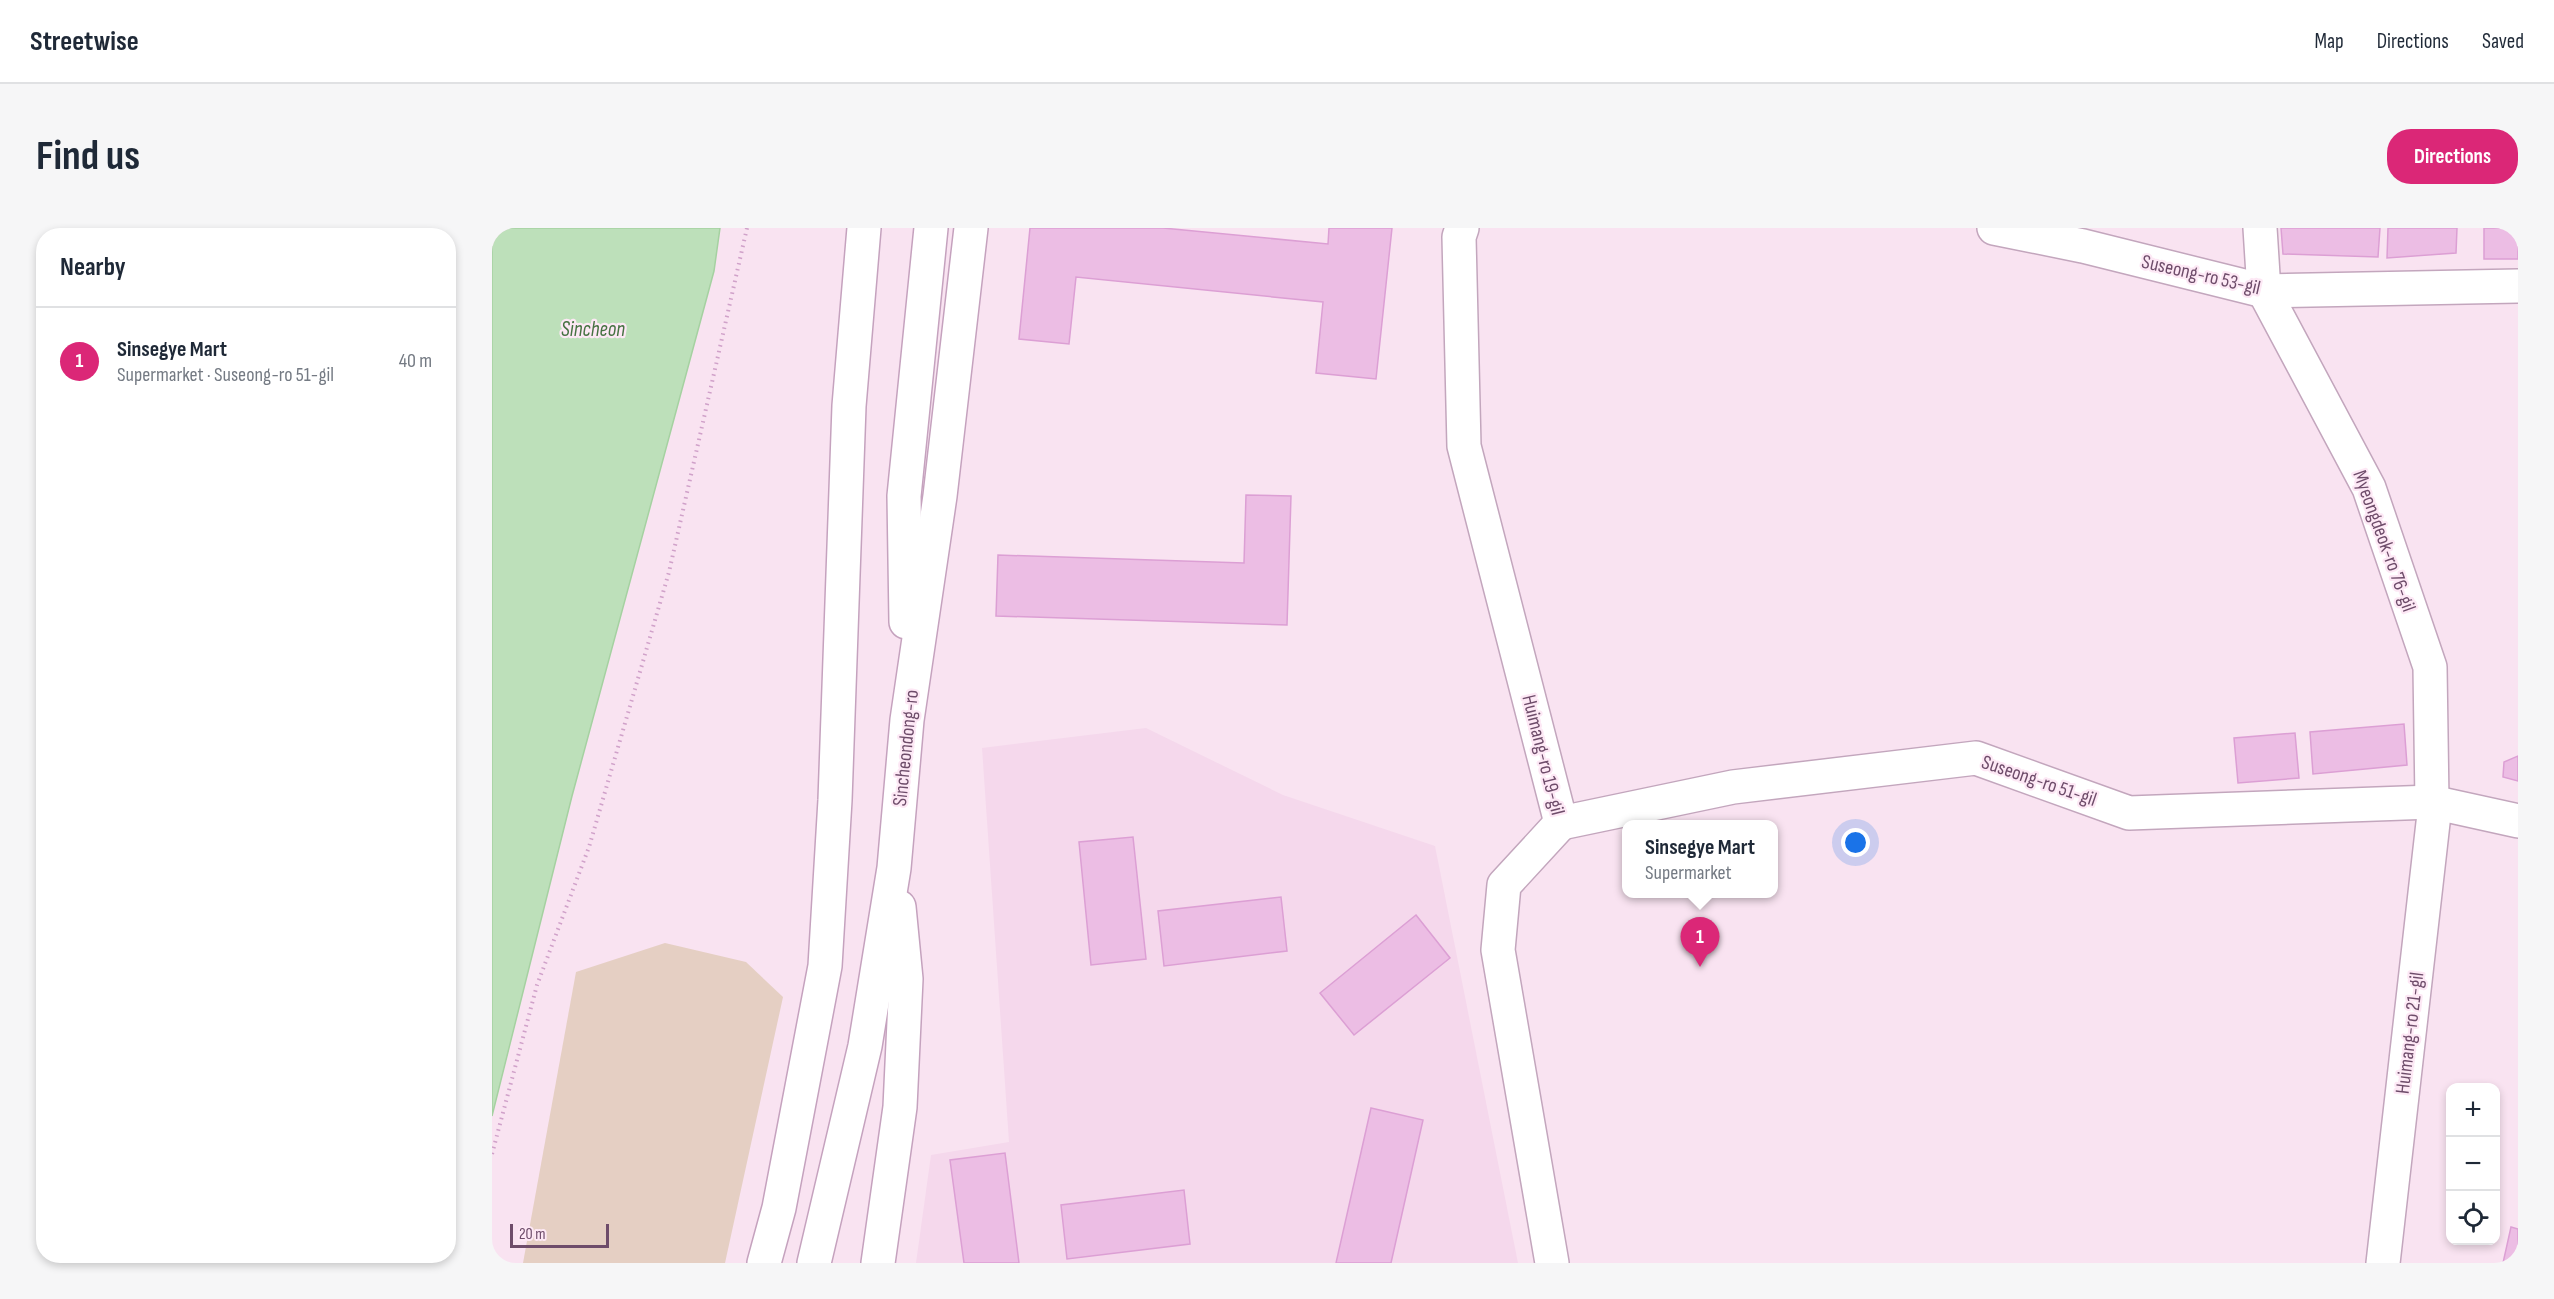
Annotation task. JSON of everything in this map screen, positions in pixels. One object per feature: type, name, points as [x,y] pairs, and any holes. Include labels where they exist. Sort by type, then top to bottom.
[{"type":"street","points":[[764,1263],[780,1208],[825,966],[835,800],[849,406],[864,228]]},
{"type":"street","points":[[907,720],[904,496],[931,228]]},
{"type":"street","name":"Sincheondong-ro","points":[[814,1263],[865,1046],[894,868],[907,720],[940,496],[971,228]]},
{"type":"street","name":"Huimang-ro 19-gil","points":[[1462,228],[1459,237],[1464,446],[1561,823],[1504,885],[1498,950],[1552,1263]]},
{"type":"street","name":"Suseong-ro 53-gil","points":[[1994,228],[2083,246],[2264,291],[2518,286]]},
{"type":"street","name":"Myeongdeok-ro 76-gil","points":[[2260,228],[2264,291],[2369,488],[2430,667],[2432,802]]},
{"type":"street","name":"Suseong-ro 51-gil","points":[[1561,823],[1733,787],[1976,758],[2129,813],[2432,802],[2518,821]]},
{"type":"street","name":"Huimang-ro 21-gil","points":[[2383,1263],[2434,814],[2432,802]]},
{"type":"street","points":[[878,1263],[900,1107],[906,979],[894,868]]},
{"type":"path","points":[[492,1154],[537,985],[590,847],[669,572],[747,228]]},
{"type":"shaded area","points":[[1146,728],[1283,795],[1435,846],[1518,1263],[916,1263],[931,1155],[1009,1142],[982,748]]},
{"type":"shaded area","points":[[665,943],[746,962],[783,997],[725,1263],[523,1263],[576,972]]},
{"type":"water","name":"Sincheon","points":[[492,228],[720,228],[714,271],[572,796],[492,1116]]},
{"type":"building","points":[[1030,228],[1163,228],[1328,244],[1329,228],[1392,228],[1376,379],[1316,373],[1323,302],[1076,277],[1069,344],[1019,339]]},
{"type":"building","points":[[2281,228],[2380,228],[2378,257],[2283,254]]},
{"type":"building","points":[[2388,228],[2457,228],[2456,253],[2387,258]]},
{"type":"building","points":[[2484,228],[2518,228],[2518,259],[2484,259]]},
{"type":"building","points":[[1246,495],[1291,496],[1287,625],[996,616],[998,555],[1244,563]]},
{"type":"building","points":[[2404,724],[2407,765],[2313,774],[2310,732]]},
{"type":"building","points":[[2295,733],[2299,778],[2238,783],[2234,738]]},
{"type":"building","points":[[2518,756],[2518,781],[2503,777],[2504,762]]},
{"type":"building","points":[[1133,837],[1146,959],[1091,965],[1079,842]]},
{"type":"building","points":[[1281,897],[1287,951],[1164,966],[1158,911]]},
{"type":"building","points":[[1416,915],[1450,958],[1354,1035],[1320,993]]},
{"type":"building","points":[[1371,1108],[1423,1120],[1391,1263],[1336,1263]]},
{"type":"building","points":[[1005,1153],[1019,1263],[964,1263],[950,1160]]},
{"type":"building","points":[[1184,1190],[1190,1244],[1067,1259],[1061,1205]]},
{"type":"building","points":[[2511,1227],[2518,1229],[2518,1263],[2503,1263]]},
{"type":"place","name":"Sinsegye Mart","points":[[1700,967]]}]
